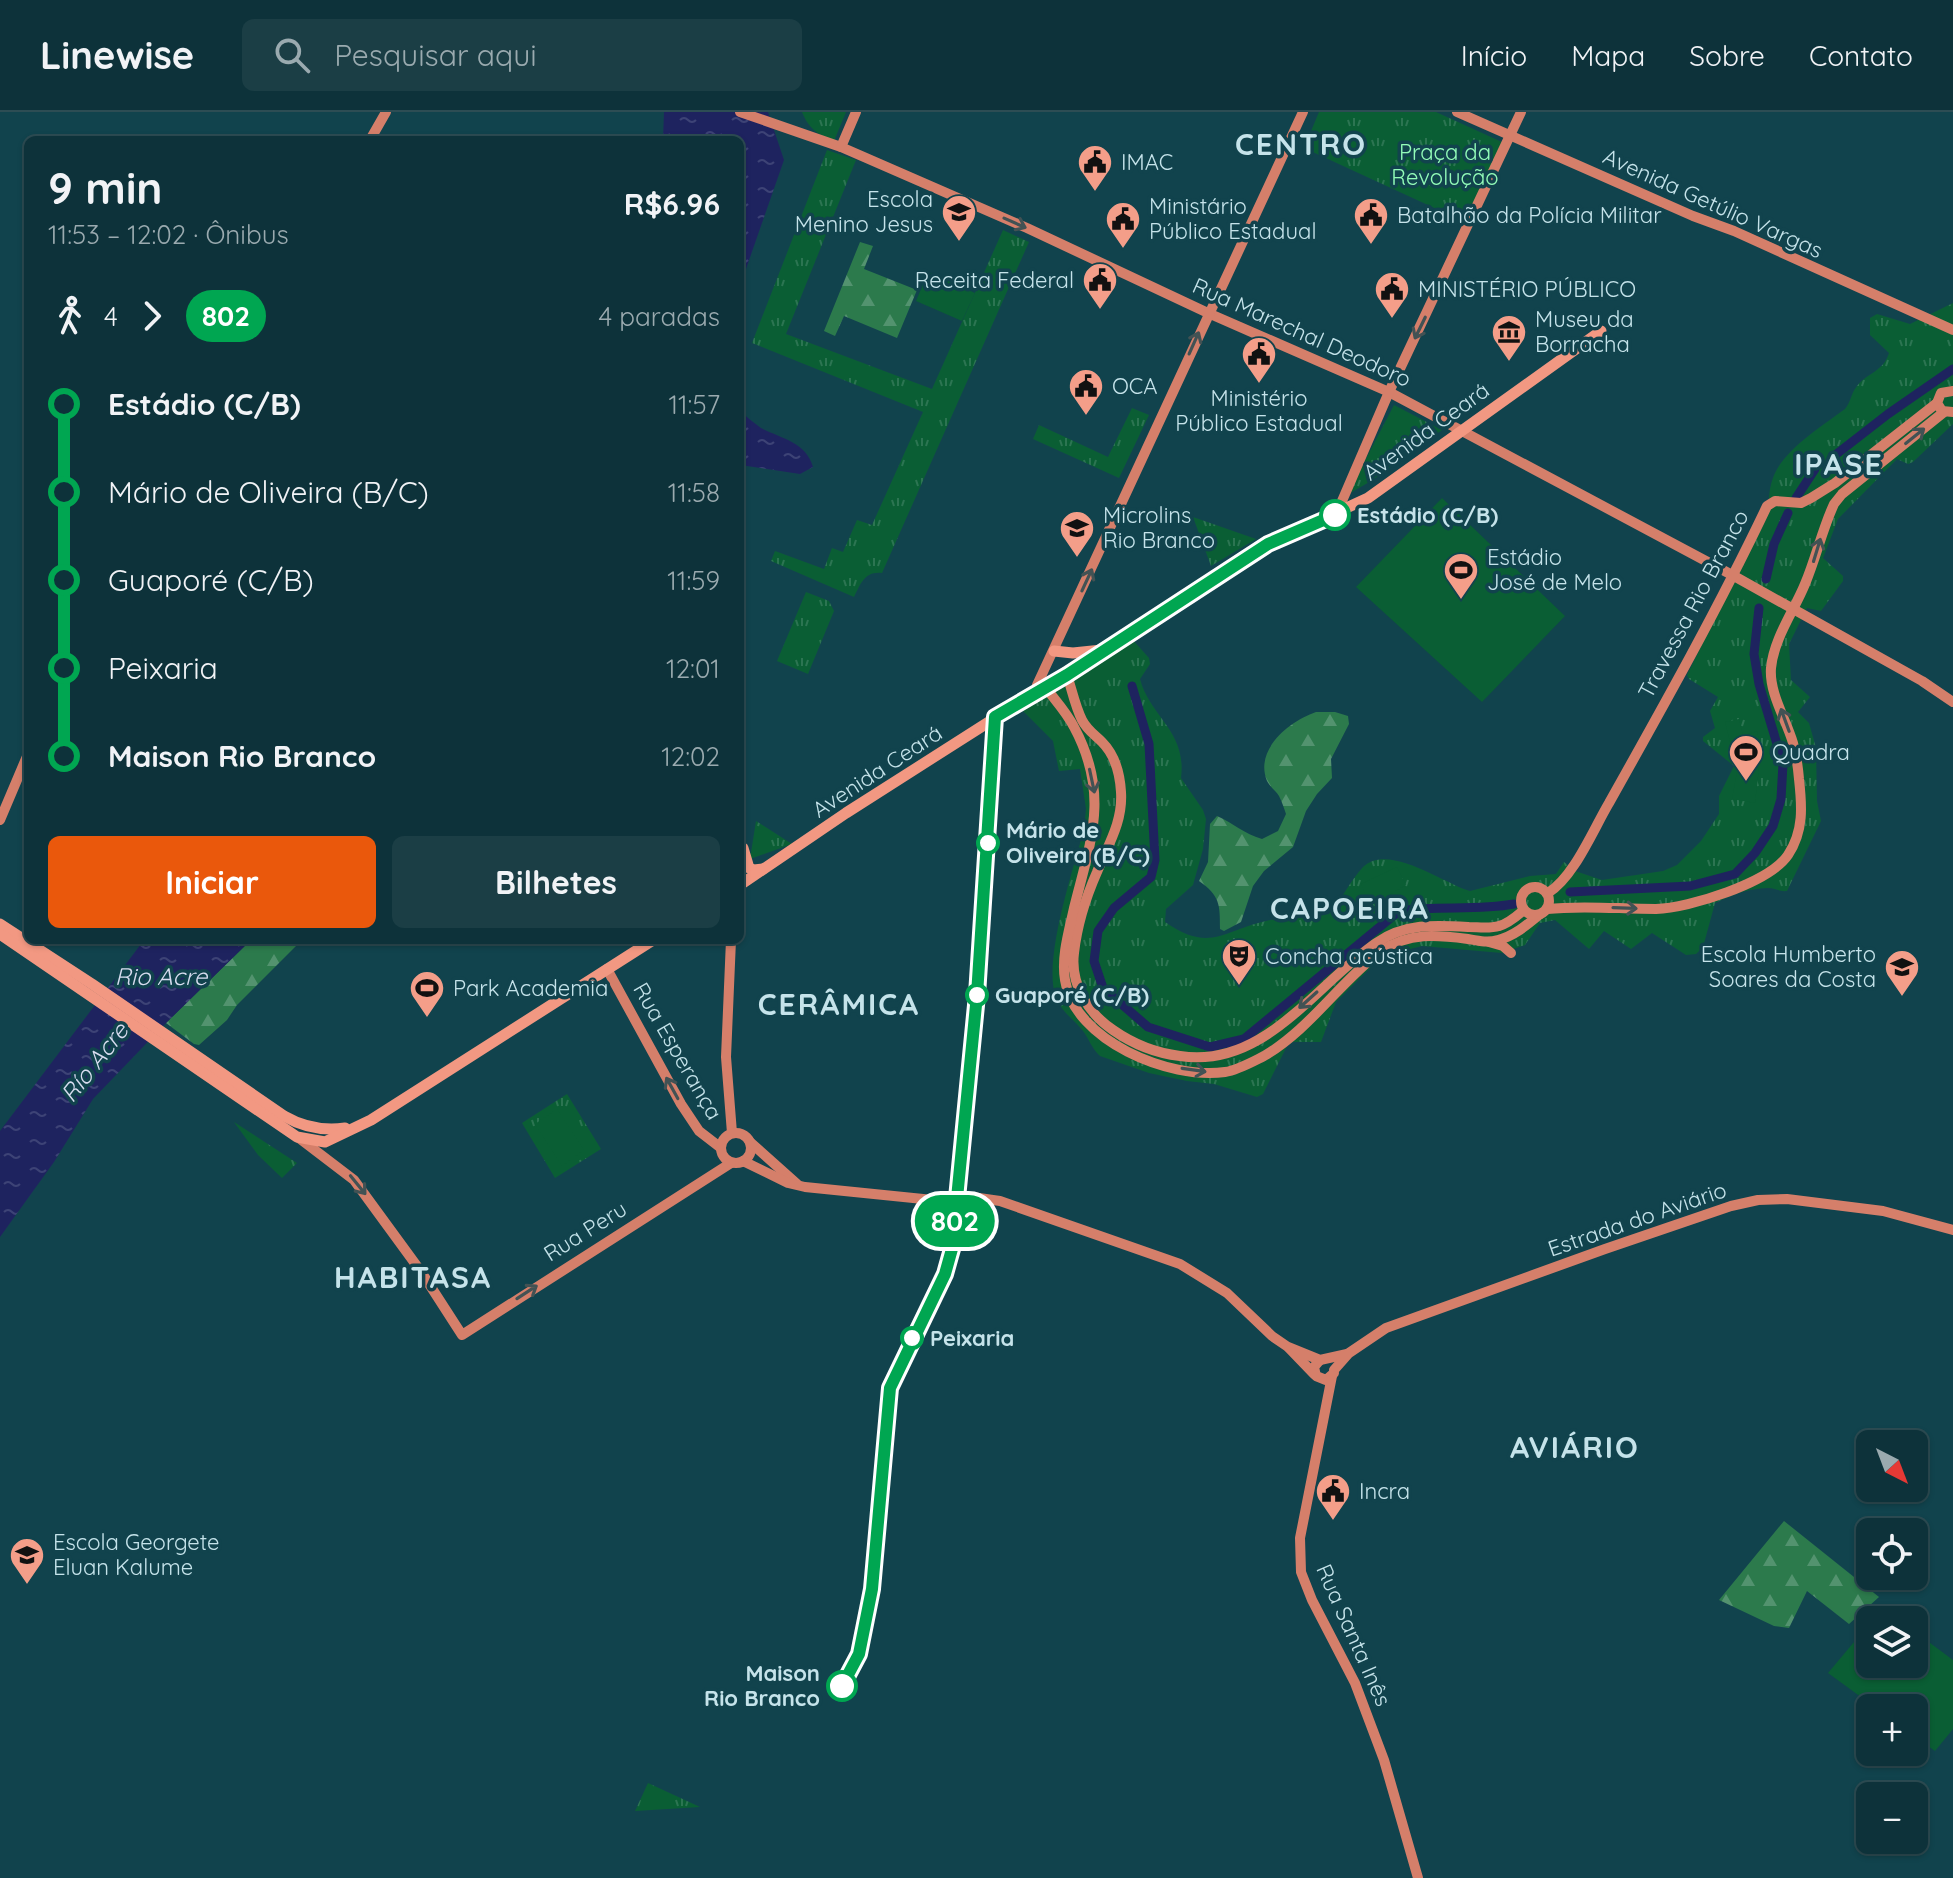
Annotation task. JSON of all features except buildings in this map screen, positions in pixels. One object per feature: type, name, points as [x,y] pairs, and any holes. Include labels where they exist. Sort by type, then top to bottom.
[{"type":"main road","name":"Avenida Ceará","points":[[744,882],[1040,685],[1067,675],[1268,544],[1368,498],[1601,331]]},
{"type":"main road","points":[[1054,651],[1073,653],[1106,649]]},
{"type":"main road","points":[[744,851],[749,868],[764,869]]},
{"type":"main road","points":[[0,924],[24,940]]},
{"type":"main road","points":[[0,934],[297,1137],[325,1142],[361,1126],[647,944]]},
{"type":"main road","points":[[31,944],[284,1116],[305,1126],[322,1129],[361,1126]]},
{"type":"street","points":[[372,136],[386,112]]},
{"type":"street","name":"Rua Marechal Deodoro","points":[[740,112],[835,145],[1389,392],[1795,609],[1953,702]]},
{"type":"street","points":[[835,145],[856,112]]},
{"type":"street","points":[[1303,112],[1208,313],[1040,685],[1074,726],[1094,785],[1096,817],[1070,927],[1064,961],[1065,980],[1075,1008],[1095,1032],[1136,1056],[1168,1066],[1202,1072],[1225,1072],[1243,1066],[1283,1042],[1367,963],[1394,943],[1427,935],[1487,942],[1503,946],[1511,953]]},
{"type":"street","name":"Avenida Getúlio Vargas","points":[[1457,112],[1953,330]]},
{"type":"street","points":[[1336,515],[1389,392],[1521,112]]},
{"type":"street","points":[[1067,675],[1083,722],[1105,745],[1116,764],[1121,813],[1087,897],[1073,965],[1075,979],[1092,1010],[1108,1026],[1139,1045],[1160,1053],[1194,1058],[1233,1054],[1269,1034],[1352,961],[1392,933],[1428,925],[1500,926],[1524,910],[1543,912],[1592,907],[1659,909],[1689,905],[1710,899],[1763,874],[1787,856],[1801,824],[1802,806],[1793,743],[1772,684],[1771,669],[1776,645],[1795,609],[1834,504],[1945,409],[1941,393],[1951,390]]},
{"type":"street","name":"Travessa Rio Branco","points":[[1548,893],[1556,888],[1572,867],[1734,576],[1767,506],[1775,501],[1801,503],[1811,498],[1945,409]]},
{"type":"street","points":[[958,1199],[983,920],[995,717]]},
{"type":"street","points":[[1086,755],[1092,745],[1105,745]]},
{"type":"street","points":[[0,820],[24,763]]},
{"type":"street","points":[[1487,942],[1513,934],[1543,912],[1550,901],[1548,893],[1542,888],[1527,888],[1521,897],[1524,910]]},
{"type":"street","points":[[731,944],[726,1057],[732,1133]]},
{"type":"street","name":"Rua Esperança","points":[[607,969],[681,1104],[699,1131],[721,1148]]},
{"type":"street","points":[[797,1184],[743,1134],[732,1133],[724,1139],[721,1148],[724,1158],[731,1163],[743,1161],[771,1177],[805,1187],[933,1200],[981,1197],[1000,1201]]},
{"type":"street","name":"Rua Peru","points":[[297,1137],[354,1180],[422,1273],[462,1335],[731,1163]]},
{"type":"street","points":[[743,1161],[751,1151],[750,1142]]},
{"type":"street","points":[[959,1169],[962,1180],[971,1188],[1000,1201],[1197,1272],[1227,1293],[1316,1376],[1326,1380],[1333,1373],[1332,1364],[1288,1347]]},
{"type":"street","name":"Estrada do Aviário","points":[[1333,1373],[1349,1353],[1386,1328],[1731,1206],[1758,1200],[1787,1199],[1883,1211],[1953,1230]]},
{"type":"street","name":"Estrada do Aviário","points":[[1324,1360],[1349,1353]]},
{"type":"street","points":[[1316,1376],[1315,1364],[1324,1360]]},
{"type":"street","name":"Rua Santa Inês","points":[[1333,1373],[1300,1538],[1301,1572],[1355,1683],[1379,1745],[1418,1878]]},
{"type":"street","name":"Rua Santa Inês","points":[[1316,1376],[1325,1404]]},
{"type":"green space","points":[[802,112],[846,112],[834,141],[814,130]]},
{"type":"green space","name":"Praça da Revolução","points":[[1319,112],[1436,112],[1504,143],[1467,223],[1304,148]]},
{"type":"green space","points":[[827,150],[856,160],[786,334],[932,389],[1003,230],[1029,242],[882,573],[868,576],[854,597],[771,561],[775,551],[824,569],[832,548],[843,552],[857,520],[872,525],[923,412],[752,343]]},
{"type":"green space","points":[[860,242],[873,246],[864,269],[917,290],[897,338],[844,316],[835,336],[824,331]]},
{"type":"green space","points":[[928,272],[975,293],[962,321],[916,301]]},
{"type":"green space","points":[[1953,303],[1953,424],[1913,462],[1908,464],[1897,459],[1838,519],[1823,558],[1843,576],[1843,581],[1821,611],[1807,608],[1789,644],[1791,680],[1810,697],[1798,712],[1809,723],[1816,748],[1817,801],[1821,821],[1787,891],[1768,888],[1753,890],[1715,903],[1703,947],[1696,954],[1686,955],[1652,933],[1631,949],[1604,931],[1589,949],[1555,920],[1540,923],[1525,945],[1502,953],[1422,946],[1395,953],[1373,965],[1336,1002],[1321,1042],[1293,1042],[1287,1046],[1263,1094],[1257,1097],[1214,1084],[1149,1073],[1097,1053],[1083,1031],[1061,1007],[1053,981],[1056,938],[1084,829],[1086,809],[1080,769],[1059,771],[1053,741],[1018,706],[1068,680],[1132,639],[1149,658],[1150,664],[1140,679],[1151,704],[1179,748],[1181,778],[1206,819],[1203,849],[1193,885],[1166,909],[1165,922],[1194,936],[1216,937],[1266,921],[1329,914],[1363,867],[1387,859],[1416,867],[1470,891],[1530,876],[1556,874],[1564,862],[1575,871],[1602,880],[1663,871],[1677,865],[1701,841],[1719,814],[1719,796],[1734,766],[1703,741],[1703,737],[1715,728],[1710,711],[1718,697],[1687,675],[1768,509],[1773,478],[1785,458],[1845,409],[1857,386],[1886,359],[1889,353],[1870,335],[1870,318],[1877,314],[1910,324]]},
{"type":"green space","points":[[1394,405],[1442,430],[1347,495]]},
{"type":"green space","points":[[1132,408],[1149,415],[1119,478],[1033,439],[1039,425],[1108,457]]},
{"type":"green space","name":"Estádio José de Melo","points":[[1442,498],[1565,616],[1482,702],[1356,587]]},
{"type":"green space","points":[[1193,517],[1256,539],[1211,566]]},
{"type":"green space","points":[[806,592],[829,601],[834,611],[808,674],[777,661]]},
{"type":"green space","points":[[1316,712],[1348,716],[1349,724],[1331,759],[1332,778],[1306,811],[1293,847],[1264,871],[1253,886],[1241,922],[1224,931],[1220,929],[1215,896],[1199,881],[1208,862],[1210,824],[1217,816],[1262,839],[1278,831],[1286,814],[1279,796],[1267,781],[1264,769],[1266,758],[1270,747],[1286,729]]},
{"type":"green space","points":[[1739,719],[1743,736],[1757,731],[1763,758],[1750,762],[1746,746],[1732,750],[1725,722]]},
{"type":"green space","name":"Quadra","points":[[1738,766],[1759,768],[1755,803],[1732,799]]},
{"type":"green space","points":[[756,821],[792,844],[750,859]]},
{"type":"green space","points":[[1397,867],[1406,885],[1370,906],[1361,884]]},
{"type":"green space","points":[[247,944],[298,944],[237,1005],[227,1020],[199,1045],[166,1023]]},
{"type":"green space","points":[[567,1094],[601,1149],[555,1178],[522,1123]]},
{"type":"green space","points":[[557,1109],[584,1150],[562,1166],[535,1124]]},
{"type":"green space","points":[[234,1122],[297,1163],[282,1178],[258,1155]]},
{"type":"green space","points":[[1784,1521],[1856,1579],[1856,1590],[1870,1590],[1879,1597],[1869,1606],[1856,1606],[1856,1618],[1849,1624],[1807,1591],[1789,1628],[1774,1626],[1719,1600]]},
{"type":"green space","points":[[1856,1640],[1856,1678],[1928,1678],[1928,1641],[1953,1660],[1953,1729],[1935,1751],[1928,1746],[1928,1694],[1857,1694],[1828,1673]]},
{"type":"green space","points":[[648,1783],[700,1807],[635,1811]]},
{"type":"water","points":[[664,112],[768,112],[784,160],[744,275],[744,136],[663,136]]},
{"type":"water","points":[[744,414],[761,428],[805,452],[813,467],[800,474],[744,466]]},
{"type":"water","name":"Rio Acre","points":[[141,944],[247,944],[93,1099],[54,1162],[0,1237],[0,1131]]},
{"type":"waterway","points":[[1834,456],[1953,369]]},
{"type":"waterway","points":[[1796,498],[1815,469]]},
{"type":"waterway","points":[[1766,579],[1774,544],[1788,513]]},
{"type":"waterway","points":[[1570,892],[1690,886],[1735,874],[1755,853],[1773,826],[1781,799],[1783,764],[1759,684],[1754,654],[1759,608]]},
{"type":"waterway","points":[[1132,686],[1149,744],[1155,860],[1151,877],[1114,908],[1098,931],[1094,961],[1103,988],[1148,1027],[1210,1047],[1244,1039],[1399,911],[1514,904]]},
{"type":"bus line","name":"802","points":[[842,1686],[859,1654],[868,1616],[878,1533],[886,1404],[890,1388],[945,1274],[952,1249],[977,995],[995,717],[1067,675],[1268,544],[1335,515]]},
{"type":"place","name":"IMAC","points":[[1095,193]]},
{"type":"place","name":"Escola Menino Jesus","points":[[959,243]]},
{"type":"place","name":"Batalhão da Polícia Militar","points":[[1371,246]]},
{"type":"place","name":"Ministário Público Estadual","points":[[1123,250]]},
{"type":"place","name":"Receita Federal","points":[[1100,311]]},
{"type":"place","name":"MINISTÉRIO PÚBLICO","points":[[1392,320]]},
{"type":"place","name":"Museu da Borracha","points":[[1509,363]]},
{"type":"place","name":"Ministério Público Estadual","points":[[1259,385]]},
{"type":"place","name":"OCA","points":[[1086,417]]},
{"type":"place","name":"Estádio (C/B)","points":[[1335,515]]},
{"type":"place","name":"Microlins Rio Branco","points":[[1077,559]]},
{"type":"place","name":"Estádio José de Melo","points":[[1461,601]]},
{"type":"place","name":"Quadra","points":[[1746,783]]},
{"type":"place","name":"Mário de Oliveira (B/C)","points":[[988,843]]},
{"type":"place","name":"Concha acústica","points":[[1239,987]]},
{"type":"place","name":"Guaporé (C/B)","points":[[977,995]]},
{"type":"place","name":"Escola Humberto Soares da Costa","points":[[1902,998]]},
{"type":"place","name":"Park Academia","points":[[427,1019]]},
{"type":"place","name":"Peixaria","points":[[912,1338]]},
{"type":"place","name":"Incra","points":[[1333,1522]]},
{"type":"place","name":"Escola Georgete Eluan Kalume","points":[[27,1586]]},
{"type":"place","name":"Maison Rio Branco","points":[[842,1686]]},
{"type":"district","name":"CENTRO","points":[[1301,144]]},
{"type":"district","name":"IPASE","points":[[1839,464]]},
{"type":"district","name":"CAPOEIRA","points":[[1350,908]]},
{"type":"district","name":"CERÂMICA","points":[[839,1004]]},
{"type":"district","name":"HABITASA","points":[[413,1277]]},
{"type":"district","name":"AVIÁRIO","points":[[1575,1447]]},
{"type":"water label","name":"Río Acre","points":[[94,1062]]}]
